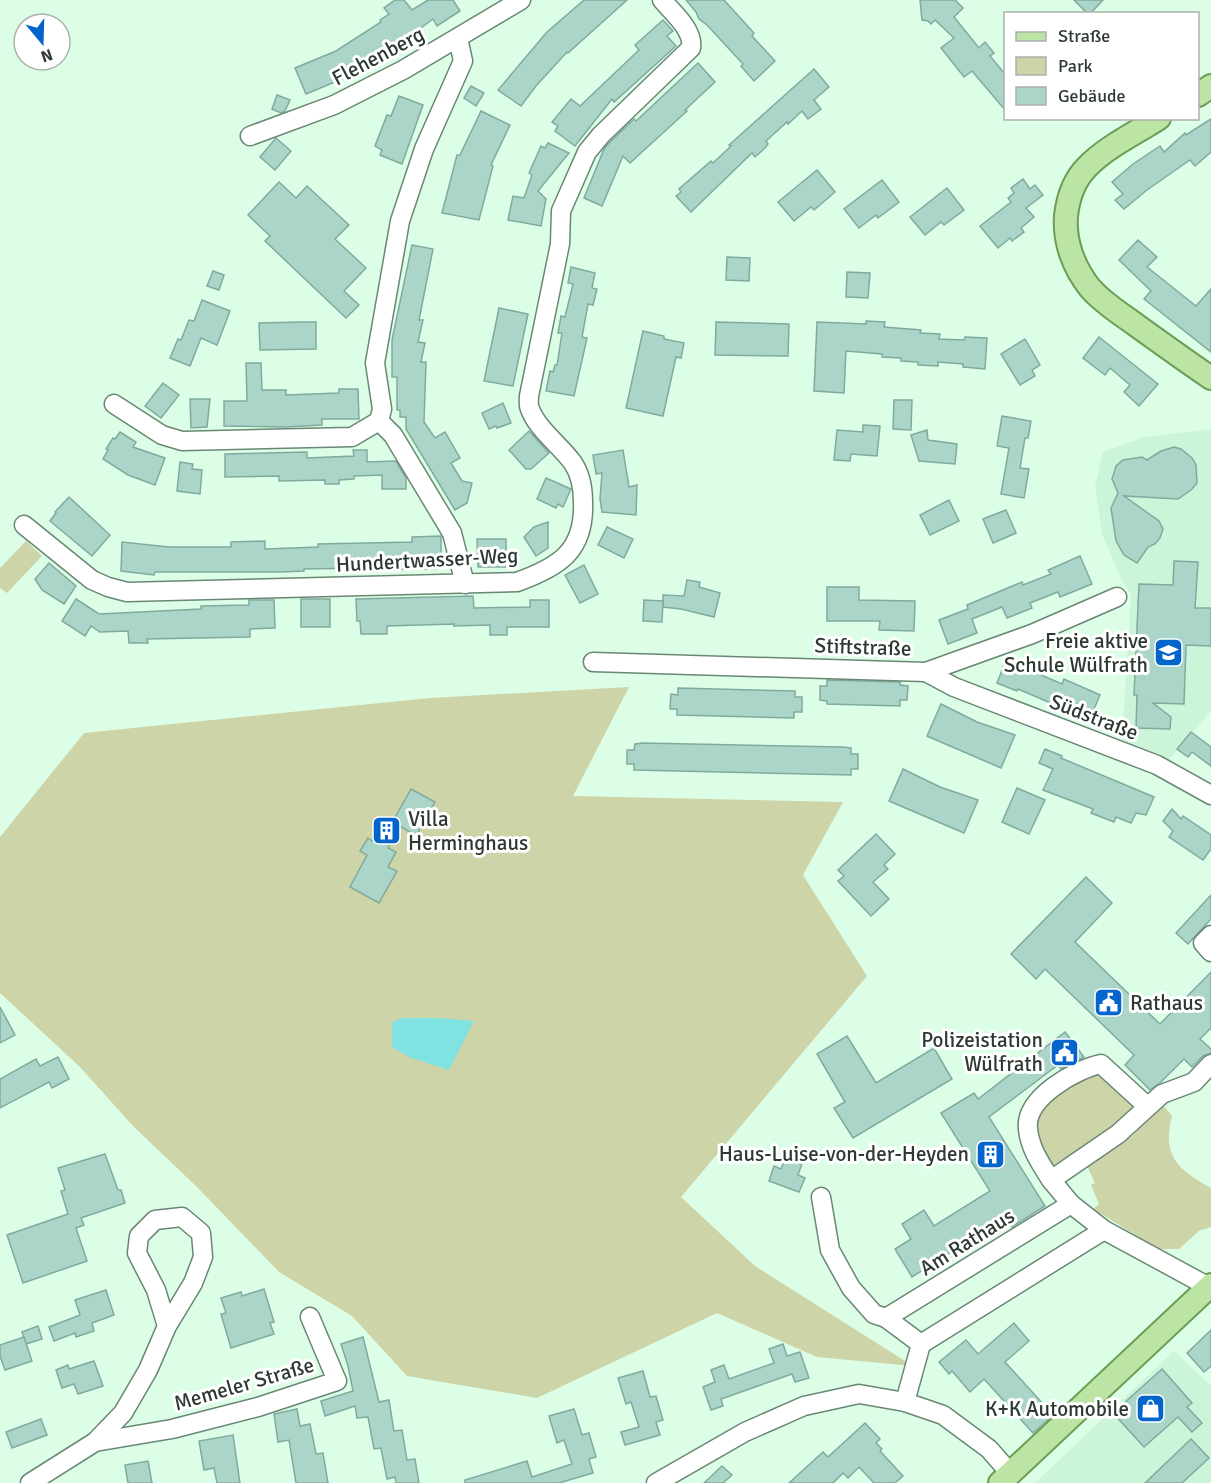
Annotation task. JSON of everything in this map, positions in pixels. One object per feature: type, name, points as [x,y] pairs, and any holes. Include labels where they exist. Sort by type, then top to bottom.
[{"type":"main road","points":[[1156,120],[1103,154],[1077,179],[1069,197],[1065,228],[1067,240],[1077,268],[1090,288],[1110,306],[1211,378]]},
{"type":"main road","points":[[1005,1478],[1210,1286]]},
{"type":"street","name":"Flehenberg","points":[[249,136],[334,105],[403,70],[521,0]]},
{"type":"street","name":"Hundertwasser-Weg","points":[[24,525],[92,580],[128,592],[517,582],[544,573],[568,553],[578,539],[584,519],[581,480],[572,462],[529,409],[529,396],[560,244],[561,211],[587,152],[601,135],[691,48],[693,41],[690,33],[662,0]]},
{"type":"street","points":[[114,404],[162,435],[182,441],[352,437],[379,420],[382,410],[375,363],[400,221],[424,149],[463,61],[458,38]]},
{"type":"street","points":[[379,420],[393,435],[452,533],[465,584]]},
{"type":"street","name":"Stiftstraße","points":[[592,662],[926,672],[1032,634],[1118,597]]},
{"type":"street","name":"Südstraße","points":[[926,672],[954,687],[1157,765],[1211,795]]},
{"type":"street","points":[[1211,935],[1203,943],[1211,952]]},
{"type":"street","points":[[1147,1106],[1101,1064],[1086,1067],[1065,1078],[1034,1105],[1027,1126],[1034,1154],[1051,1180],[1071,1204],[1104,1230],[1210,1286]]},
{"type":"street","points":[[1051,1180],[1118,1134],[1162,1094],[1194,1082],[1211,1064]]},
{"type":"street","points":[[821,1197],[830,1250],[851,1288],[874,1314],[886,1318],[921,1344]]},
{"type":"street","name":"Am Rathaus","points":[[886,1318],[1071,1204]]},
{"type":"street","name":"Memeler Straße","points":[[30,1483],[95,1442],[123,1413],[148,1370],[167,1326],[194,1283],[203,1257],[201,1233],[182,1217],[155,1220],[139,1236],[137,1253],[156,1290],[167,1326]]},
{"type":"street","points":[[905,1402],[921,1344],[1104,1230]]},
{"type":"street","name":"Memeler Straße","points":[[95,1442],[193,1423],[258,1407],[337,1381],[310,1317]]},
{"type":"street","points":[[656,1483],[675,1478],[745,1432],[804,1406],[859,1394],[905,1402],[944,1415],[989,1449],[1005,1478]]},
{"type":"shaded area","name":"Freie aktive Schule Wülfrath","points":[[1211,429],[1211,711],[1168,761],[1122,741],[1131,594],[1120,577],[1102,534],[1095,486],[1103,452],[1144,437]]},
{"type":"shaded area","points":[[1174,1351],[1211,1386],[1211,1483],[1035,1483]]},
{"type":"green space","points":[[26,541],[42,556],[7,593],[0,588],[0,568]]},
{"type":"green space","points":[[629,687],[573,796],[843,802],[803,875],[867,976],[681,1197],[755,1266],[913,1366],[817,1357],[717,1313],[537,1398],[407,1376],[352,1316],[279,1272],[197,1187],[134,1127],[79,1066],[0,993],[0,837],[84,733],[430,698]]},
{"type":"green space","points":[[1103,1073],[1132,1105],[1131,1116],[1049,1168],[1034,1140],[1039,1112],[1053,1099],[1088,1075]]},
{"type":"green space","points":[[1162,1104],[1172,1116],[1169,1141],[1175,1160],[1189,1174],[1211,1188],[1211,1227],[1199,1231],[1179,1249],[1158,1249],[1093,1209],[1099,1204],[1091,1185],[1095,1183],[1087,1166],[1104,1152],[1131,1137]]},
{"type":"water","points":[[403,1018],[474,1021],[449,1070],[409,1057],[392,1047],[392,1022]]},
{"type":"building","points":[[395,0],[404,0],[412,10],[428,0],[453,0],[460,11],[437,26],[433,19],[406,39],[342,79],[306,94],[295,68],[336,51],[381,22],[380,20],[389,14],[384,8]]},
{"type":"building","points":[[584,0],[627,0],[567,52],[521,106],[498,90],[547,32]]},
{"type":"building","points":[[686,0],[724,0],[754,33],[752,36],[775,61],[754,81],[741,66],[743,64],[699,19]]},
{"type":"building","points":[[920,0],[955,0],[963,8],[954,17],[979,48],[985,42],[994,53],[990,56],[1004,73],[1004,109],[972,71],[964,77],[941,48],[954,38],[935,20],[931,24],[922,20]]},
{"type":"building","points":[[1074,0],[1103,0],[1092,12],[1086,12]]},
{"type":"building","points":[[663,20],[673,31],[667,36],[676,46],[614,102],[612,99],[575,146],[555,131],[558,126],[552,122],[571,99],[580,106],[639,50],[635,45]]},
{"type":"building","points":[[698,63],[715,82],[630,163],[623,156],[602,206],[584,198],[604,149],[609,143]]},
{"type":"building","points":[[814,69],[829,87],[814,100],[821,109],[808,119],[802,111],[788,124],[787,122],[766,141],[768,144],[765,148],[755,157],[752,153],[691,212],[676,196],[681,192],[679,189],[711,161],[713,163],[731,146],[729,145]]},
{"type":"building","points":[[471,86],[484,93],[476,106],[464,98]]},
{"type":"building","points":[[277,95],[290,100],[285,111],[281,113],[272,109]]},
{"type":"building","points":[[399,96],[423,105],[402,164],[380,155],[382,150],[375,146],[387,115],[391,116]]},
{"type":"building","points":[[481,111],[510,125],[491,165],[493,166],[479,220],[442,213],[457,155],[460,155]]},
{"type":"building","points":[[1211,119],[1211,152],[1195,166],[1190,160],[1124,209],[1115,200],[1123,194],[1112,182],[1133,164],[1160,146],[1164,152],[1185,133],[1186,135]]},
{"type":"building","points":[[276,138],[291,151],[275,170],[260,157]]},
{"type":"building","points":[[548,143],[569,153],[538,191],[546,199],[541,226],[508,220],[513,196],[524,198],[532,175],[529,173],[541,146],[545,148]]},
{"type":"building","points":[[817,170],[835,192],[814,210],[811,207],[794,221],[778,202]]},
{"type":"building","points":[[1023,179],[1030,189],[1035,185],[1043,195],[1026,208],[1034,217],[1021,228],[1024,232],[1012,241],[1010,238],[998,248],[980,226],[1011,202],[1008,198],[1014,193],[1011,188]]},
{"type":"building","points":[[882,180],[899,202],[878,218],[876,215],[859,228],[844,209]]},
{"type":"building","points":[[279,182],[296,198],[307,186],[349,225],[335,239],[366,268],[344,291],[359,305],[346,318],[265,241],[270,236],[248,215]]},
{"type":"building","points":[[947,188],[964,210],[944,225],[941,222],[925,235],[910,217]]},
{"type":"building","points":[[1138,240],[1157,257],[1147,267],[1196,306],[1211,289],[1211,352],[1144,299],[1151,291],[1119,260]]},
{"type":"building","points":[[412,245],[433,249],[419,320],[423,320],[418,342],[425,343],[421,362],[426,362],[424,422],[435,438],[445,432],[460,458],[451,463],[462,481],[472,483],[467,503],[455,510],[406,429],[406,417],[400,417],[400,410],[397,410],[397,377],[392,377],[392,340]]},
{"type":"building","points":[[727,257],[750,258],[749,281],[726,280]]},
{"type":"building","points":[[571,267],[595,273],[592,288],[597,289],[593,305],[588,304],[582,337],[587,338],[574,396],[546,391],[550,371],[553,372],[557,365],[562,333],[558,333],[561,316],[565,317],[573,284],[568,283]]},
{"type":"building","points":[[213,271],[224,275],[219,290],[207,286]]},
{"type":"building","points":[[847,272],[870,273],[868,298],[846,297]]},
{"type":"building","points":[[202,300],[230,311],[217,345],[201,338],[190,366],[170,358],[189,320],[194,321]]},
{"type":"building","points":[[499,308],[528,314],[513,386],[484,381]]},
{"type":"building","points":[[866,321],[885,322],[884,327],[940,334],[939,339],[987,338],[985,369],[938,362],[938,366],[918,365],[918,362],[901,361],[901,358],[882,357],[882,354],[846,351],[844,393],[814,391],[817,322],[866,324]]},
{"type":"building","points":[[316,322],[316,349],[260,350],[259,323]]},
{"type":"building","points":[[716,322],[789,324],[788,356],[715,355]]},
{"type":"building","points":[[643,331],[684,343],[681,358],[676,357],[663,416],[626,408]]},
{"type":"building","points":[[1099,337],[1158,384],[1139,406],[1124,392],[1130,385],[1110,368],[1105,375],[1083,358]]},
{"type":"building","points":[[1025,339],[1040,365],[1032,370],[1035,376],[1020,385],[1001,354]]},
{"type":"building","points":[[246,363],[261,363],[262,390],[286,390],[286,395],[339,393],[339,389],[358,389],[359,419],[322,419],[322,425],[286,427],[224,426],[224,401],[247,401]]},
{"type":"building","points":[[163,383],[179,395],[161,418],[145,406]]},
{"type":"building","points":[[190,399],[210,399],[207,427],[191,428]]},
{"type":"building","points":[[894,400],[912,400],[911,430],[893,429]]},
{"type":"building","points":[[503,403],[511,423],[489,429],[482,413]]},
{"type":"building","points":[[1002,416],[1031,421],[1028,438],[1025,438],[1020,468],[1029,469],[1024,498],[1001,494],[1009,448],[997,446]]},
{"type":"building","points":[[863,425],[880,426],[877,456],[851,454],[850,461],[834,460],[837,430],[863,432]]},
{"type":"building","points":[[927,430],[928,440],[957,444],[955,464],[919,461],[911,435]]},
{"type":"building","points":[[529,431],[549,453],[531,469],[526,469],[509,450]]},
{"type":"building","points":[[120,432],[136,442],[133,447],[165,458],[155,485],[128,475],[103,459],[108,450],[106,449]]},
{"type":"building","points":[[1174,447],[1181,449],[1192,458],[1196,465],[1197,483],[1178,499],[1124,496],[1159,521],[1163,529],[1160,538],[1148,547],[1137,563],[1124,555],[1116,541],[1111,508],[1118,493],[1112,479],[1116,466],[1123,460],[1142,457],[1147,460],[1161,451]]},
{"type":"building","points":[[353,450],[367,450],[367,462],[396,461],[406,478],[406,489],[382,489],[382,475],[354,476],[354,479],[339,480],[339,484],[325,484],[325,480],[279,481],[279,476],[225,477],[225,454],[307,452],[307,458],[354,456]]},
{"type":"building","points":[[623,450],[629,487],[637,485],[636,515],[602,512],[600,499],[602,473],[596,474],[593,455]]},
{"type":"building","points":[[180,462],[193,464],[192,469],[202,470],[200,494],[177,491]]},
{"type":"building","points":[[546,478],[571,489],[563,507],[558,504],[556,508],[537,499]]},
{"type":"building","points":[[69,497],[110,535],[92,556],[50,521]]},
{"type":"building","points":[[949,500],[959,521],[930,535],[920,515]]},
{"type":"building","points":[[1006,510],[1016,533],[993,543],[983,519]]},
{"type":"building","points":[[548,522],[548,548],[536,556],[524,537],[534,527]]},
{"type":"building","points":[[607,527],[633,539],[624,558],[598,545]]},
{"type":"building","points":[[441,536],[441,564],[436,565],[436,569],[155,572],[154,575],[121,571],[122,542],[169,547],[231,547],[231,542],[265,541],[265,549],[318,547],[318,544],[412,542],[412,537]]},
{"type":"building","points":[[477,539],[506,539],[506,567],[478,567]]},
{"type":"building","points":[[1080,556],[1092,584],[1060,597],[1058,592],[1030,603],[1032,608],[1007,618],[1002,607],[972,619],[977,633],[948,644],[939,620],[968,609],[967,605],[1022,582],[1023,585],[1051,574],[1048,570]]},
{"type":"building","points":[[1174,561],[1198,562],[1195,608],[1211,608],[1211,646],[1186,645],[1184,704],[1153,703],[1171,717],[1170,729],[1136,728],[1137,695],[1134,695],[1139,584],[1173,585]]},
{"type":"building","points":[[49,563],[76,586],[64,604],[42,590],[35,579]]},
{"type":"building","points":[[584,565],[598,594],[580,603],[565,575]]},
{"type":"building","points":[[687,580],[700,582],[699,587],[720,593],[714,617],[663,607],[663,595],[684,596]]},
{"type":"building","points":[[827,587],[859,587],[859,600],[915,601],[914,631],[879,630],[880,621],[827,621]]},
{"type":"building","points":[[473,596],[474,608],[530,607],[530,600],[549,600],[549,627],[507,627],[507,635],[490,635],[490,625],[387,626],[387,634],[361,634],[360,621],[357,621],[356,599]]},
{"type":"building","points":[[76,599],[99,614],[201,609],[201,606],[249,605],[249,600],[274,600],[275,628],[250,629],[250,637],[147,639],[148,643],[129,643],[128,631],[100,632],[91,626],[85,636],[62,621]]},
{"type":"building","points":[[301,599],[330,599],[330,627],[301,627]]},
{"type":"building","points":[[644,600],[663,601],[662,622],[643,621]]},
{"type":"building","points":[[1006,660],[1062,684],[1064,679],[1100,695],[1088,723],[1052,707],[1053,704],[997,683]]},
{"type":"building","points":[[827,680],[900,682],[900,685],[908,686],[907,700],[900,700],[900,706],[827,704],[827,701],[820,700],[820,686],[827,686]]},
{"type":"building","points":[[678,688],[795,691],[795,697],[802,697],[802,712],[794,712],[794,718],[677,715],[677,709],[670,709],[671,694],[678,695]]},
{"type":"building","points":[[941,704],[977,722],[1015,735],[1001,768],[927,736]]},
{"type":"building","points":[[1191,732],[1211,747],[1211,766],[1192,752],[1188,757],[1177,749]]},
{"type":"building","points":[[635,744],[843,747],[851,748],[851,754],[858,754],[858,769],[851,769],[851,775],[634,770],[634,764],[627,764],[627,750],[634,750]]},
{"type":"building","points":[[1045,749],[1154,797],[1146,815],[1136,813],[1131,823],[1116,817],[1114,822],[1091,813],[1093,809],[1043,790],[1053,769],[1039,763]]},
{"type":"building","points":[[903,769],[940,787],[978,800],[964,833],[889,801]]},
{"type":"building","points":[[1017,788],[1045,800],[1029,834],[1002,822]]},
{"type":"building","name":"Villa Herminghaus","points":[[411,789],[435,802],[416,836],[400,826],[388,848],[396,852],[388,867],[397,871],[379,903],[350,887],[367,855],[360,851],[368,838],[372,841],[386,817],[393,821]]},
{"type":"building","points":[[1172,809],[1181,819],[1183,816],[1211,835],[1211,849],[1203,860],[1169,837],[1173,831],[1163,821]]},
{"type":"building","points":[[876,834],[895,854],[884,865],[888,869],[873,882],[889,899],[871,916],[838,881],[844,876],[838,870]]},
{"type":"building","name":"Rathaus","points":[[1086,877],[1112,903],[1075,942],[1160,1024],[1211,972],[1211,1028],[1200,1039],[1211,1049],[1211,1053],[1203,1056],[1192,1067],[1184,1059],[1150,1090],[1125,1065],[1134,1055],[1045,969],[1036,979],[1011,954]]},
{"type":"building","points":[[1211,895],[1211,919],[1188,944],[1176,933]]},
{"type":"building","points":[[0,1007],[15,1035],[0,1043]]},
{"type":"building","name":"Haus-Luise-von-der-Heyden","points":[[1065,1032],[1084,1057],[1061,1069],[1058,1065],[989,1117],[1045,1206],[1012,1227],[1006,1217],[912,1277],[895,1249],[911,1239],[902,1224],[924,1210],[934,1226],[990,1191],[941,1113],[974,1093],[978,1099]]},
{"type":"building","points":[[847,1036],[876,1083],[934,1048],[952,1079],[853,1138],[834,1108],[845,1102],[817,1054]]},
{"type":"building","points":[[58,1057],[69,1079],[52,1088],[49,1082],[0,1108],[0,1079],[36,1059],[40,1066]]},
{"type":"building","points":[[789,1149],[805,1155],[798,1175],[805,1178],[799,1192],[769,1181],[774,1166],[781,1169]]},
{"type":"building","points":[[105,1154],[125,1203],[81,1218],[84,1225],[76,1228],[87,1261],[23,1283],[7,1235],[68,1214],[61,1191],[65,1190],[58,1168]]},
{"type":"building","points":[[264,1289],[274,1322],[270,1323],[274,1334],[231,1348],[221,1314],[226,1313],[221,1298],[241,1292],[242,1296]]},
{"type":"building","points":[[106,1290],[114,1315],[92,1323],[94,1331],[76,1337],[75,1333],[54,1341],[49,1327],[80,1315],[75,1300]]},
{"type":"building","points":[[1014,1323],[1029,1341],[1005,1362],[1053,1415],[1033,1433],[984,1379],[970,1392],[952,1371],[949,1374],[939,1362],[966,1340],[978,1354]]},
{"type":"building","points":[[38,1326],[42,1339],[26,1344],[22,1332]]},
{"type":"building","points":[[1211,1330],[1211,1366],[1204,1372],[1187,1353]]},
{"type":"building","points":[[24,1337],[32,1361],[5,1370],[0,1356],[0,1345]]},
{"type":"building","points":[[363,1337],[379,1402],[389,1400],[394,1431],[402,1430],[407,1460],[415,1459],[419,1483],[396,1483],[395,1477],[387,1479],[381,1448],[374,1449],[368,1417],[357,1418],[355,1406],[325,1416],[321,1401],[353,1391],[341,1344]]},
{"type":"building","points":[[783,1344],[787,1356],[800,1352],[809,1378],[795,1382],[792,1374],[721,1399],[723,1406],[711,1410],[703,1387],[715,1382],[711,1370],[724,1365],[729,1379],[774,1363],[769,1349]]},
{"type":"building","points":[[94,1361],[103,1386],[78,1394],[74,1384],[62,1388],[56,1370],[68,1365],[69,1369]]},
{"type":"building","points":[[1162,1369],[1192,1403],[1187,1407],[1202,1423],[1192,1432],[1178,1417],[1144,1447],[1113,1413]]},
{"type":"building","points":[[643,1371],[650,1397],[656,1396],[663,1420],[656,1422],[660,1435],[625,1445],[621,1432],[639,1427],[631,1402],[626,1404],[618,1378]]},
{"type":"building","points":[[297,1409],[300,1426],[310,1424],[316,1454],[323,1453],[328,1483],[296,1483],[289,1440],[278,1442],[274,1414]]},
{"type":"building","points":[[574,1409],[582,1435],[589,1433],[596,1457],[589,1459],[593,1473],[559,1483],[465,1483],[465,1480],[527,1461],[532,1477],[572,1464],[564,1440],[557,1443],[549,1416]]},
{"type":"building","points":[[41,1419],[47,1435],[12,1448],[6,1432]]},
{"type":"building","points":[[865,1423],[880,1439],[876,1443],[882,1449],[880,1451],[903,1476],[895,1483],[874,1483],[859,1467],[848,1478],[843,1473],[833,1483],[789,1483],[823,1452],[828,1457]]},
{"type":"building","points":[[233,1435],[240,1483],[217,1483],[214,1468],[204,1470],[199,1441]]},
{"type":"building","points":[[1191,1439],[1209,1458],[1182,1483],[1145,1483]]},
{"type":"building","points":[[148,1461],[152,1483],[128,1483],[125,1465]]},
{"type":"building","points":[[722,1466],[732,1475],[723,1483],[704,1483]]},
{"type":"place","name":"Freie aktive Schule Wülfrath","points":[[1169,653]]},
{"type":"place","name":"Villa Herminghaus","points":[[387,831]]},
{"type":"place","name":"Rathaus","points":[[1109,1003]]},
{"type":"place","name":"Polizeistation Wülfrath","points":[[1064,1052]]},
{"type":"place","name":"Haus-Luise-von-der-Heyden","points":[[990,1154]]},
{"type":"place","name":"K+K Automobile","points":[[1150,1409]]}]
